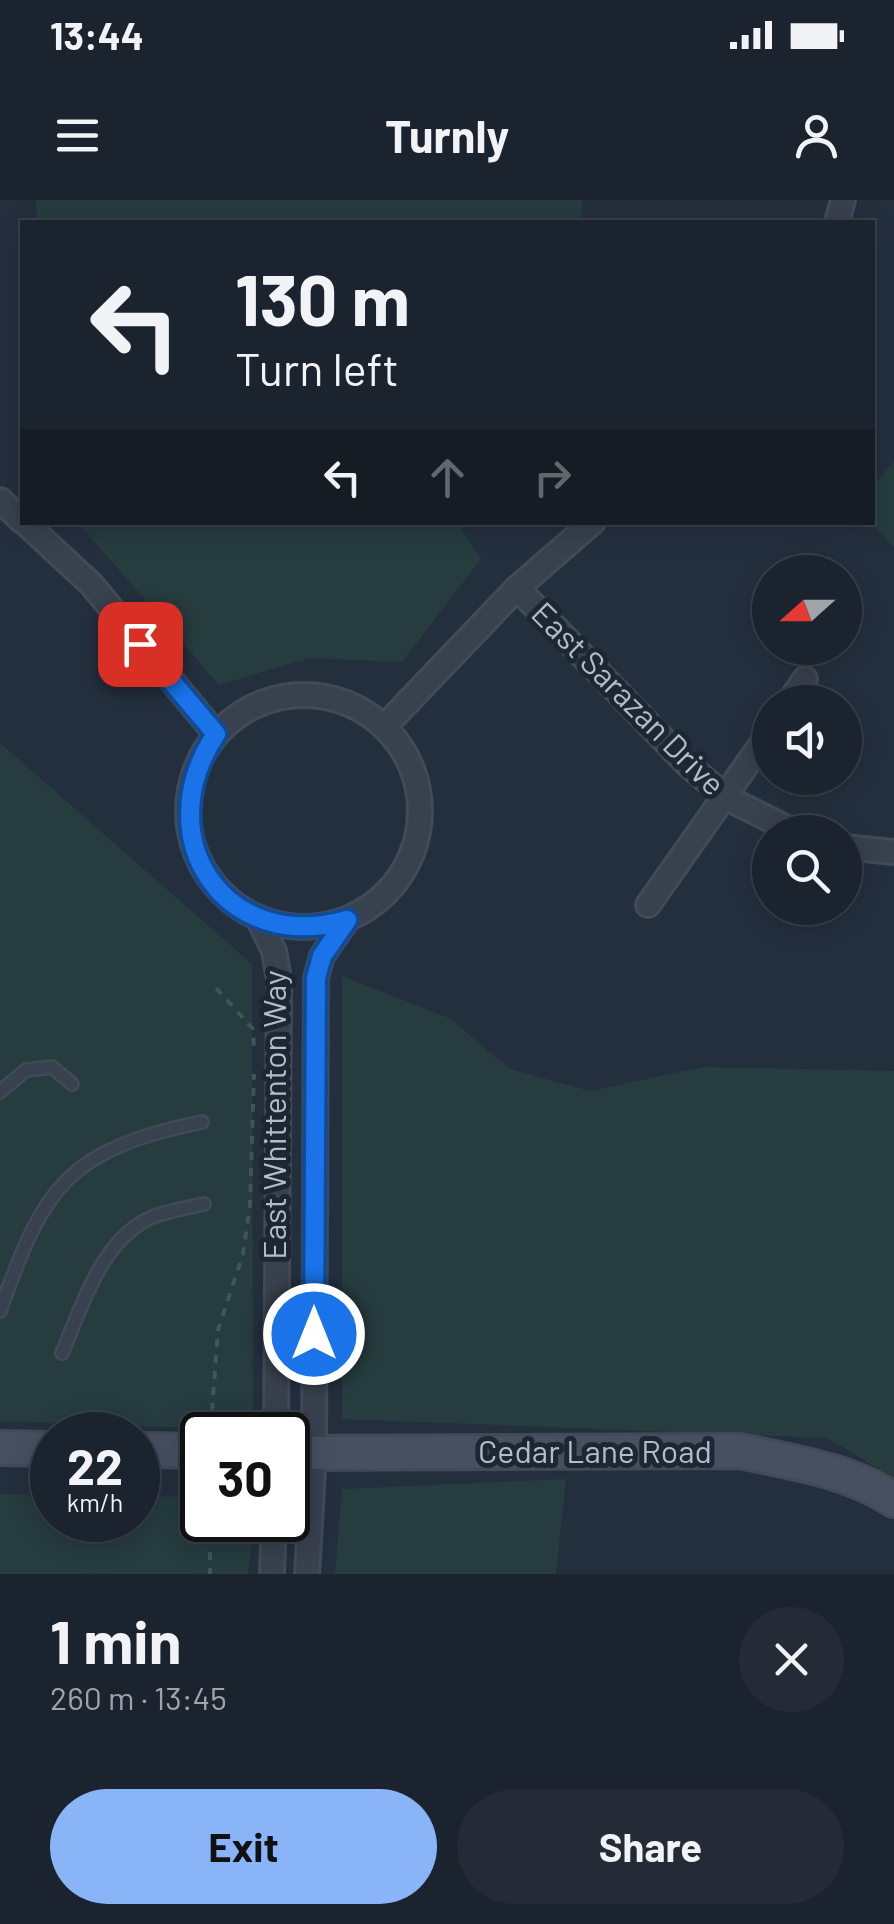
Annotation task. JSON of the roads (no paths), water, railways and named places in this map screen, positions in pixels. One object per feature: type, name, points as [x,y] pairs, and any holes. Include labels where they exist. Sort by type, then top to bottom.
[{"type":"street","points":[[0,500],[20,519]]},
{"type":"street","points":[[26,525],[90,584],[216,734]]},
{"type":"street","points":[[384,727],[517,588],[590,525]]},
{"type":"street","name":"East Sarazan Drive","points":[[517,588],[686,764],[727,798],[761,815]]},
{"type":"street","points":[[801,685],[805,679]]},
{"type":"street","points":[[298,694],[342,701],[384,727],[414,776],[420,800],[418,834],[410,858],[387,893],[347,920],[299,928],[258,918],[232,903],[212,883],[189,832],[190,785],[216,734],[244,711],[298,694]]},
{"type":"street","points":[[648,905],[752,760]]},
{"type":"street","points":[[862,849],[894,852]]},
{"type":"street","name":"East Whittenton Way","points":[[258,918],[274,951],[279,979],[276,1412]]},
{"type":"street","name":"East Whittenton Way","points":[[302,1412],[316,978],[322,956],[347,920]]},
{"type":"street","points":[[0,1448],[30,1449]]},
{"type":"street","name":"Cedar Lane Road","points":[[310,1453],[740,1451],[808,1465],[873,1486],[894,1500]]},
{"type":"street","points":[[272,1574],[273,1542]]},
{"type":"street","name":"East Whittenton Way","points":[[305,1542],[307,1574]]},
{"type":"lane","points":[[0,1092],[26,1070],[52,1067],[72,1084]]},
{"type":"lane","points":[[0,1312],[27,1235],[50,1194],[96,1154],[142,1134],[202,1122]]},
{"type":"lane","points":[[62,1354],[98,1270],[121,1243],[149,1218],[204,1204]]}]
